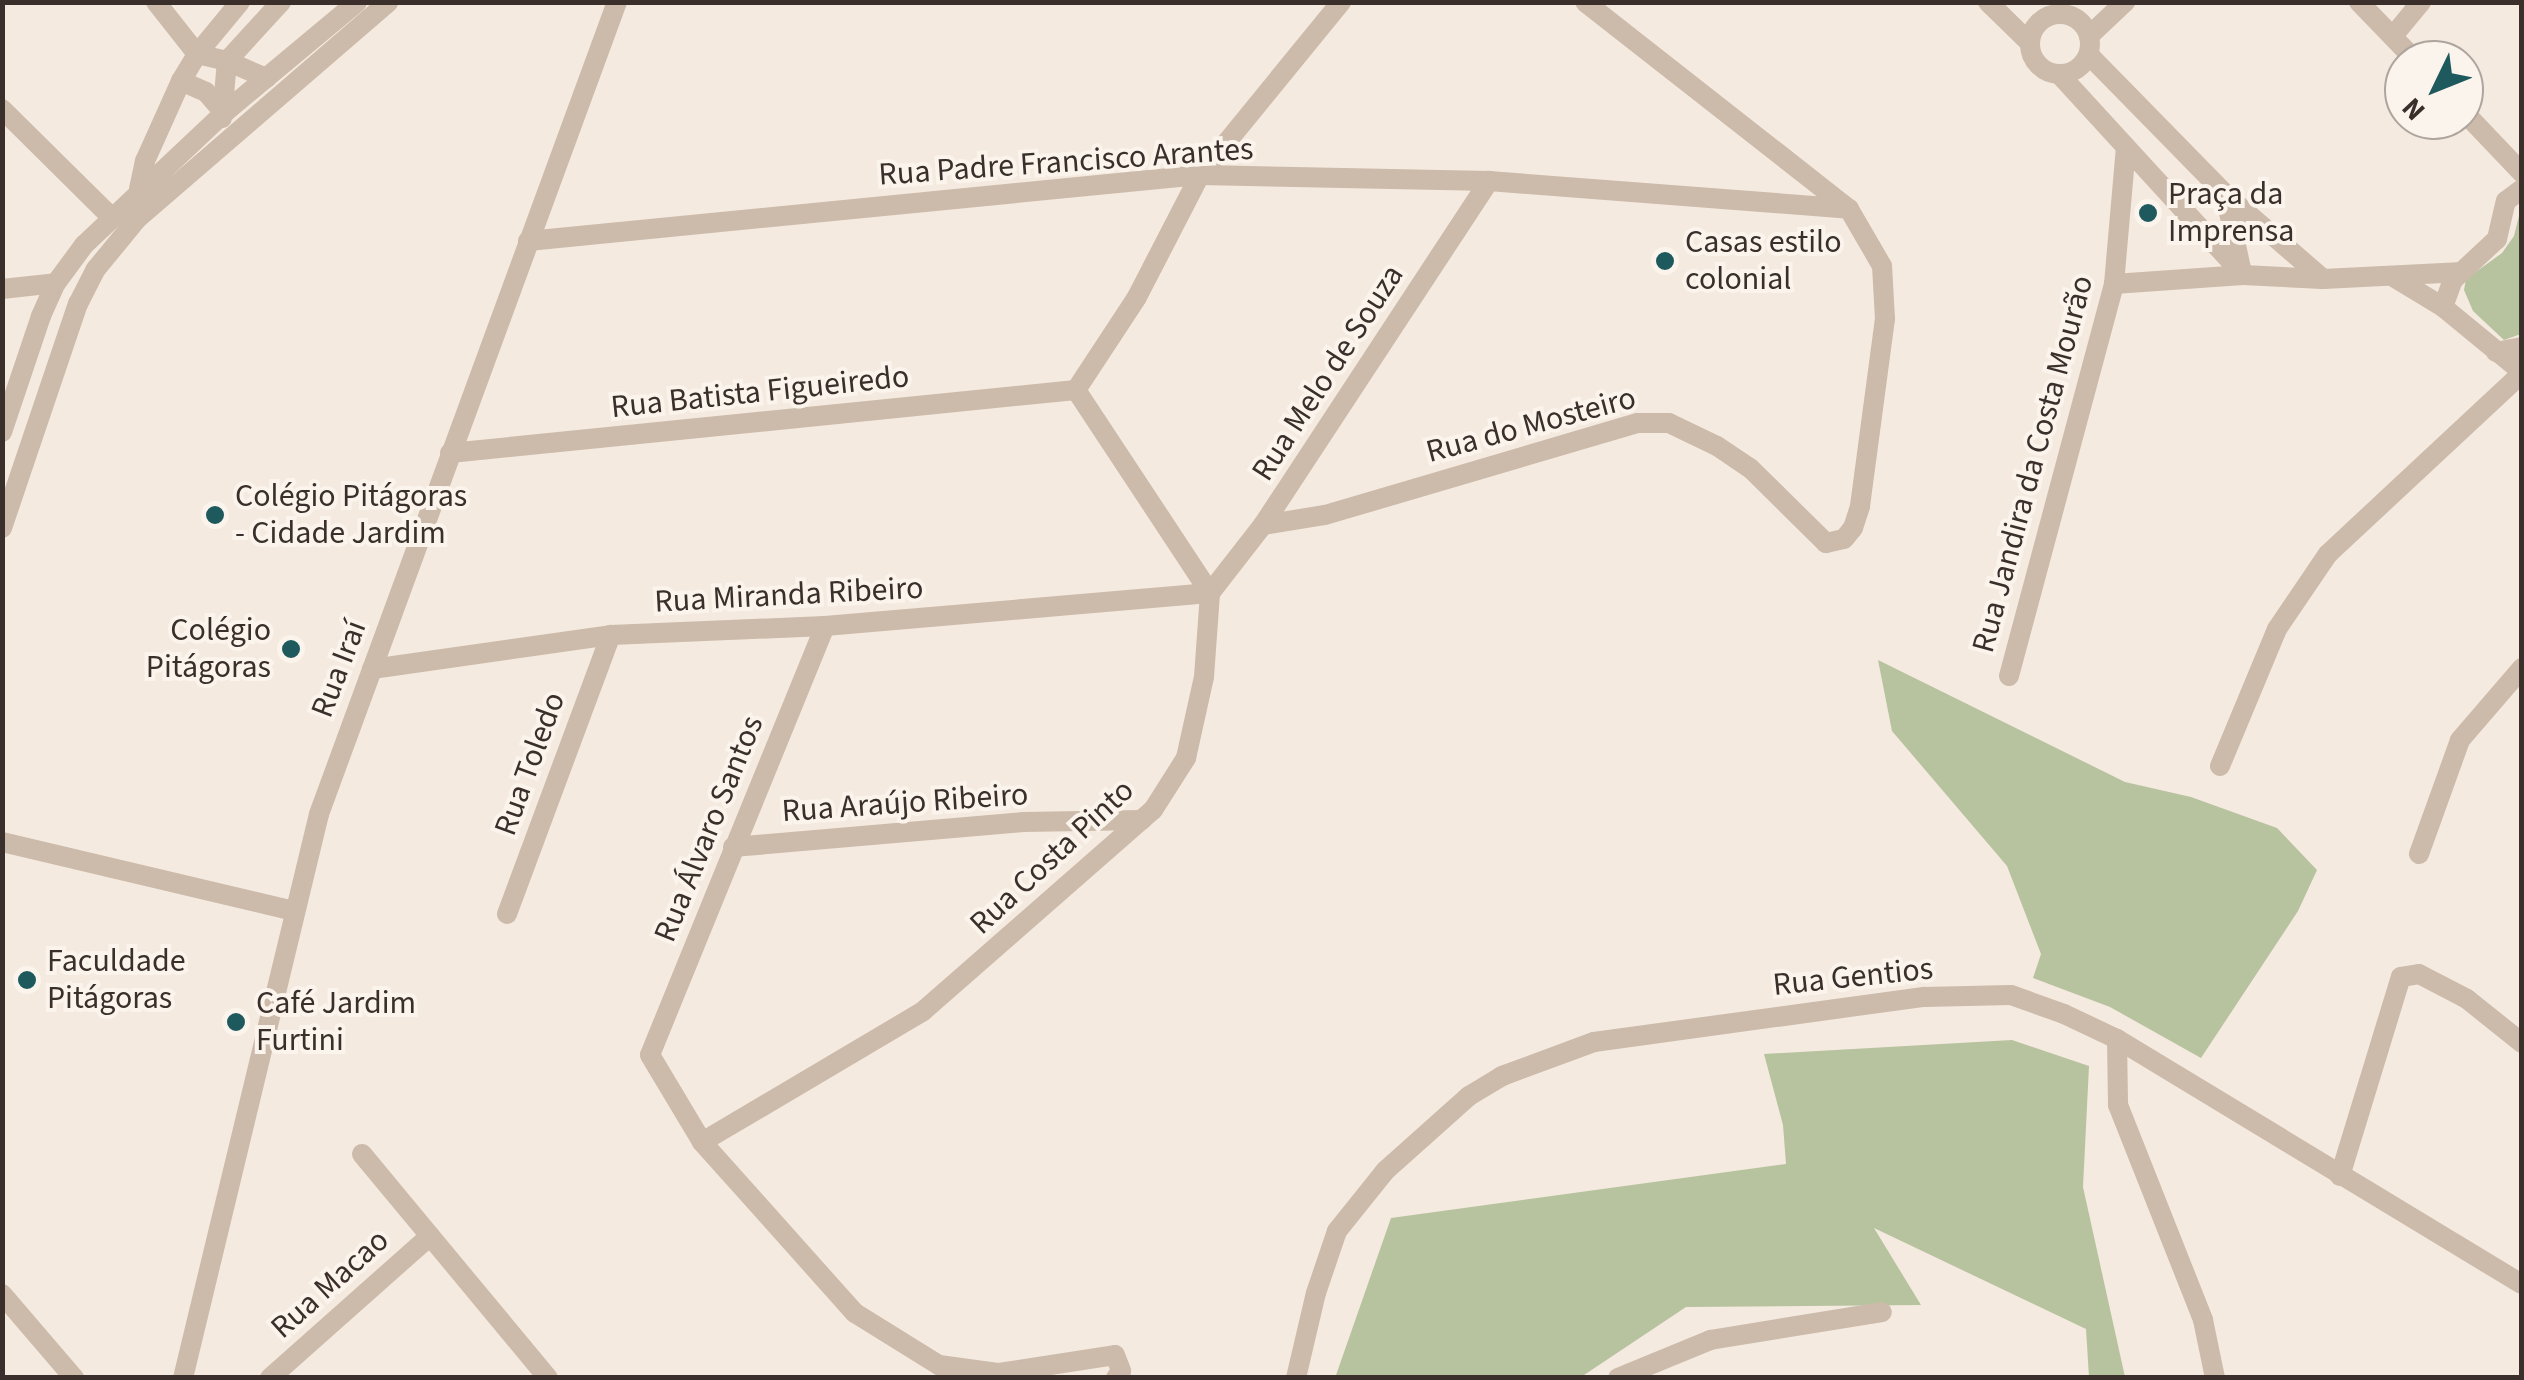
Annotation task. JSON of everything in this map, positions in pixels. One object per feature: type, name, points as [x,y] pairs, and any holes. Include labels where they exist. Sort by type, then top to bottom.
[{"type":"street","points":[[156,2],[197,54],[227,61],[266,78]]},
{"type":"street","points":[[139,189],[145,161],[181,80],[240,2]]},
{"type":"street","points":[[204,161],[224,113],[227,61],[281,2]]},
{"type":"street","points":[[2,432],[56,283],[110,216],[224,113],[357,2]]},
{"type":"street","points":[[2,528],[78,304],[96,269],[137,219],[388,2]]},
{"type":"street","name":"Rua Iraí","points":[[183,1378],[319,814],[617,2]]},
{"type":"street","points":[[1210,593],[1076,390],[1138,297],[1200,175],[1341,2]]},
{"type":"street","points":[[1584,2],[1850,209]]},
{"type":"street","points":[[1988,2],[2029,42],[2041,68],[2060,74],[2243,275]]},
{"type":"street","points":[[2060,74],[2078,69],[2089,46],[2125,2]]},
{"type":"street","points":[[2359,2],[2396,40]]},
{"type":"street","points":[[2392,36],[2421,2]]},
{"type":"street","points":[[2029,42],[2035,26],[2060,8],[2077,18],[2089,46],[2225,194],[2324,279]]},
{"type":"street","points":[[181,80],[206,92],[224,113]]},
{"type":"street","points":[[2,109],[110,216]]},
{"type":"street","points":[[2484,133],[2522,173]]},
{"type":"street","name":"Rua Jandira da Costa Mourão","points":[[2009,676],[2114,284],[2126,148]]},
{"type":"street","name":"Rua Padre Francisco Arantes","points":[[528,242],[1200,175],[1490,181],[1850,209]]},
{"type":"street","name":"Rua Melo de Souza","points":[[1210,593],[1264,525],[1490,181]]},
{"type":"street","points":[[2443,306],[2454,280],[2497,239],[2506,201],[2522,189]]},
{"type":"street","points":[[2225,194],[2243,275]]},
{"type":"street","name":"Rua do Mosteiro","points":[[1264,525],[1326,516],[1638,422],[1668,423],[1750,468],[1813,532],[1826,543],[1836,543],[1853,528],[1860,506],[1886,319],[1882,266],[1850,209]]},
{"type":"street","points":[[2114,284],[2243,275],[2324,279],[2462,272]]},
{"type":"street","points":[[2220,766],[2277,629],[2328,554],[2522,372],[2443,306],[2394,277]]},
{"type":"street","points":[[2,289],[56,283]]},
{"type":"street","points":[[2496,352],[2522,347]]},
{"type":"street","name":"Rua Batista Figueiredo","points":[[450,453],[1076,390]]},
{"type":"street","name":"Rua Miranda Ribeiro","points":[[372,669],[610,635],[825,626],[1210,593]]},
{"type":"street","name":"Rua Costa Pinto","points":[[702,1142],[922,1012],[1142,820],[1186,758],[1204,677],[1210,593]]},
{"type":"street","name":"Rua Álvaro Santos","points":[[702,1142],[650,1055],[825,626]]},
{"type":"street","name":"Rua Toledo","points":[[506,914],[610,635]]},
{"type":"street","points":[[2419,854],[2460,740],[2519,674]]},
{"type":"street","name":"Rua Araújo Ribeiro","points":[[733,846],[1023,822],[1142,820]]},
{"type":"street","points":[[2,842],[294,911]]},
{"type":"street","points":[[2340,1176],[2401,977],[2420,974],[2467,999],[2522,1043]]},
{"type":"street","name":"Rua Gentios","points":[[1296,1378],[1316,1293],[1337,1231],[1385,1171],[1469,1096],[1537,1060],[1594,1042],[1924,997],[2012,996],[2117,1039],[2522,1284]]},
{"type":"street","points":[[2117,1039],[2118,1105],[2203,1320],[2215,1378]]},
{"type":"street","points":[[702,1142],[855,1313],[939,1365],[999,1374],[1115,1355],[1118,1374]]},
{"type":"street","points":[[362,1154],[548,1378]]},
{"type":"street","name":"Rua Macao","points":[[270,1378],[430,1236]]},
{"type":"street","points":[[2,1294],[74,1378]]},
{"type":"street","points":[[1618,1378],[1710,1340],[1882,1312]]},
{"type":"green space","points":[[2521,208],[2521,334],[2504,340],[2473,311],[2464,290],[2466,279],[2502,253],[2514,236]]},
{"type":"green space","points":[[1878,660],[2125,782],[2191,797],[2277,828],[2317,870],[2298,911],[2201,1058],[2110,1007],[2033,978],[2041,954],[2007,866],[1892,731]]},
{"type":"green space","points":[[2012,1040],[2089,1066],[2083,1187],[2125,1377],[2089,1377],[2086,1329],[1874,1228],[1921,1305],[1686,1307],[1581,1377],[1335,1378],[1391,1218],[1786,1164],[1783,1125],[1764,1054]]},
{"type":"place","name":"Praça da Imprensa","points":[[2148,213]]},
{"type":"place","name":"Casas estilo colonial","points":[[1665,261]]},
{"type":"place","name":"Colégio Pitágoras - Cidade Jardim","points":[[215,515]]},
{"type":"place","name":"Colégio Pitágoras","points":[[291,649]]},
{"type":"place","name":"Faculdade Pitágoras","points":[[27,980]]},
{"type":"place","name":"Café Jardim Furtini","points":[[236,1022]]}]
